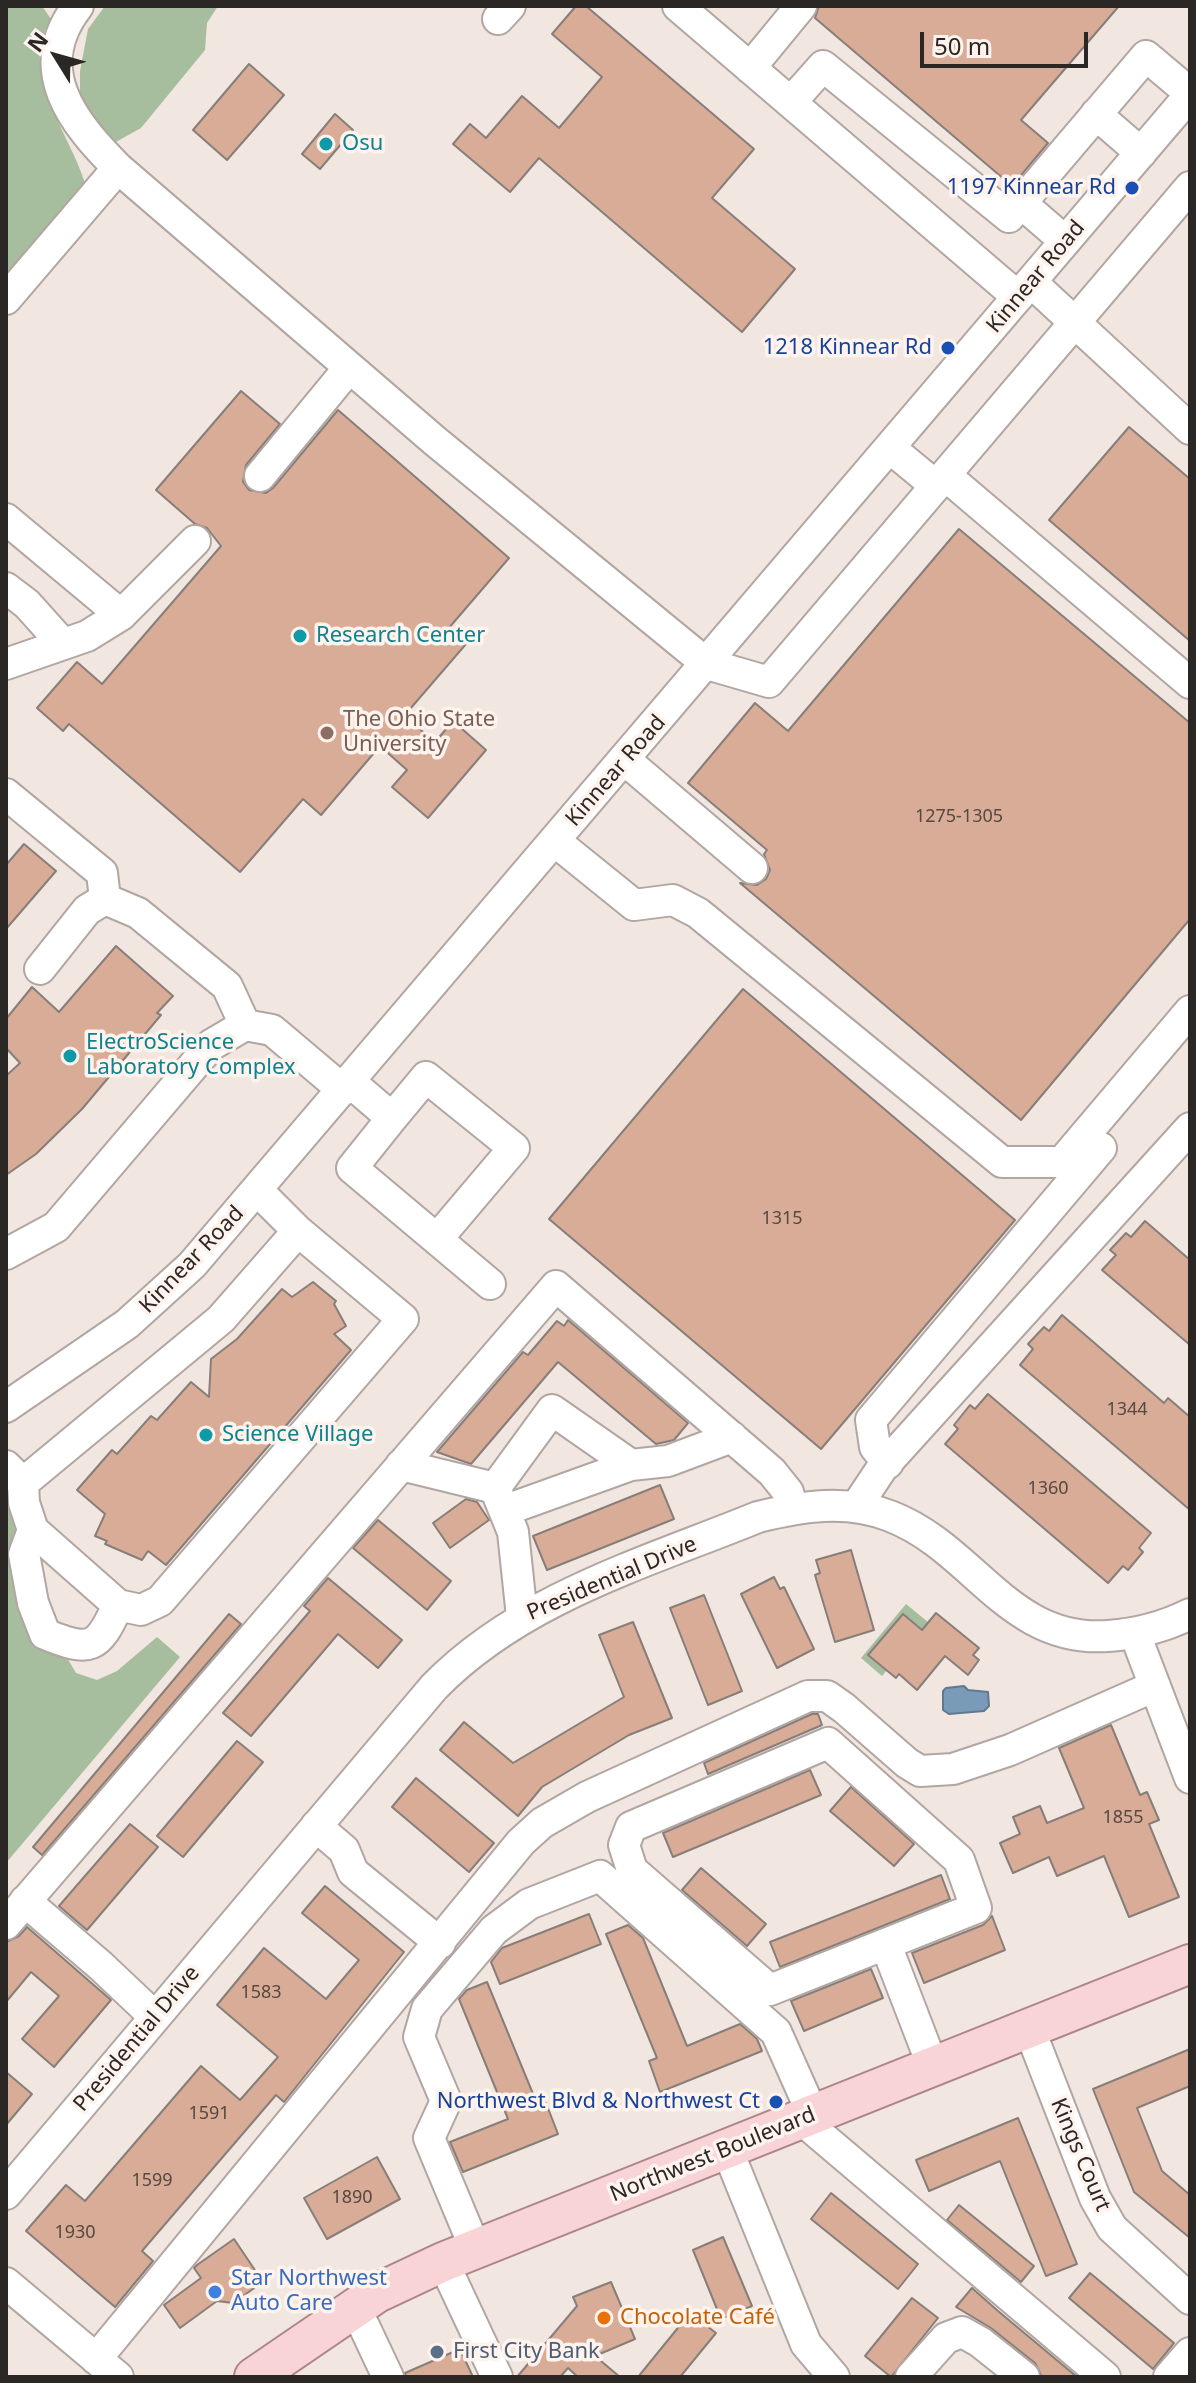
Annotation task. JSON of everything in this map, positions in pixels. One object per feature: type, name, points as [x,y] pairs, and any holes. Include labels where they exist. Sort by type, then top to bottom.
[{"type":"main road","name":"Northwest Boulevard","points":[[254,2377],[355,2307],[459,2255],[1190,1964]]},
{"type":"street","points":[[78,6],[61,42],[58,77],[67,108],[79,128],[118,168],[349,368],[707,664],[769,682],[1190,187]]},
{"type":"street","points":[[678,6],[791,102],[1025,289],[1076,321],[1190,429]]},
{"type":"street","points":[[750,68],[801,6]]},
{"type":"street","points":[[791,102],[823,66],[1009,217],[1146,56],[1189,99]]},
{"type":"street","name":"Kinnear Road","points":[[6,1407],[78,1360],[138,1314],[192,1265],[1189,99]]},
{"type":"street","points":[[1096,114],[1141,153]]},
{"type":"street","points":[[6,299],[118,168]]},
{"type":"street","points":[[1021,203],[1065,241]]},
{"type":"street","points":[[260,476],[349,368]]},
{"type":"street","points":[[890,448],[940,481],[1190,683]]},
{"type":"street","points":[[6,519],[121,615]]},
{"type":"street","points":[[6,664],[87,636],[121,615],[195,541]]},
{"type":"street","points":[[59,564],[16,596],[62,643]]},
{"type":"street","points":[[625,760],[752,868]]},
{"type":"street","points":[[6,794],[102,873],[105,899]]},
{"type":"street","points":[[556,842],[634,905],[673,900],[698,913],[1002,1162],[1062,1162],[1190,1011]]},
{"type":"street","points":[[40,969],[87,910],[105,899]]},
{"type":"street","points":[[105,899],[138,913],[227,986],[245,1025]]},
{"type":"street","points":[[6,1254],[56,1227],[211,1045],[245,1025],[272,1030],[392,1118]]},
{"type":"street","points":[[888,1463],[875,1447],[871,1420],[1190,1043]]},
{"type":"street","points":[[437,1239],[514,1148],[426,1077],[352,1168],[490,1284]]},
{"type":"street","points":[[856,1507],[888,1463],[1190,1128]]},
{"type":"street","points":[[258,1191],[298,1231],[403,1319],[160,1601],[141,1610],[118,1605],[33,1530],[14,1475],[221,1319],[298,1231]]},
{"type":"street","points":[[155,2017],[101,1966],[16,1912],[556,1286],[772,1472],[788,1492],[792,1508]]},
{"type":"street","points":[[500,1499],[552,1410],[631,1465]]},
{"type":"street","points":[[401,1465],[500,1499],[631,1465],[668,1461],[732,1437]]},
{"type":"street","points":[[500,1499],[513,1532],[522,1617]]},
{"type":"street","name":"Presidential Drive","points":[[6,2194],[407,1717],[459,1661],[522,1617],[575,1591],[703,1539],[792,1508],[856,1507],[913,1527],[951,1554],[1018,1611],[1051,1631],[1089,1637],[1135,1634],[1190,1614]]},
{"type":"street","points":[[33,1530],[24,1554],[33,1603],[45,1634],[71,1645],[90,1646],[104,1637],[118,1605]]},
{"type":"street","points":[[1135,1634],[1188,1765]]},
{"type":"street","points":[[6,2283],[107,2368],[521,1842],[542,1823],[587,1797],[808,1696],[827,1696],[907,1763],[920,1771],[937,1772],[1010,1750],[1155,1686]]},
{"type":"street","points":[[828,1743],[959,1860],[976,1908],[886,1945],[770,1990],[632,1870],[624,1845],[631,1827],[828,1743]]},
{"type":"street","points":[[316,1826],[344,1850],[353,1872],[440,1943]]},
{"type":"street","points":[[497,2377],[459,2255],[429,2138],[446,2101],[419,2037],[427,2009],[494,1930],[529,1904],[600,1876],[776,2032],[807,2117],[1105,2377]]},
{"type":"street","points":[[886,1945],[933,2067]]},
{"type":"street","name":"Kings Court","points":[[1029,2028],[1095,2198],[1112,2228],[1190,2299]]},
{"type":"street","points":[[727,2149],[806,2344],[834,2377]]},
{"type":"street","points":[[355,2307],[388,2377]]},
{"type":"street","points":[[911,2377],[946,2338],[962,2332],[980,2342],[1024,2377]]},
{"type":"street","points":[[1169,2377],[1190,2353]]},
{"type":"green space","points":[[6,6],[42,6],[51,19],[42,39],[40,60],[43,81],[85,183],[6,278]]},
{"type":"green space","points":[[105,6],[218,6],[207,23],[205,50],[141,128],[114,143],[80,103],[80,71],[88,29]]},
{"type":"green space","points":[[6,1500],[17,1518],[60,1646],[76,1673],[97,1680],[117,1671],[157,1637],[180,1657],[6,1863]]},
{"type":"green space","points":[[906,1604],[928,1622],[922,1630],[902,1614],[869,1655],[887,1670],[882,1676],[861,1658]]},
{"type":"water","points":[[964,1686],[968,1690],[988,1692],[989,1706],[984,1711],[949,1714],[943,1710],[943,1691]]},
{"type":"building","points":[[576,6],[586,6],[754,149],[712,198],[795,269],[742,332],[539,158],[510,192],[453,144],[470,124],[486,138],[522,96],[559,128],[602,77],[552,34]]},
{"type":"building","points":[[819,6],[1119,6],[1021,120],[1048,143],[1012,186],[815,18]]},
{"type":"building","points":[[249,64],[284,95],[227,160],[193,130]]},
{"type":"building","name":"Osu","points":[[335,114],[353,130],[320,169],[302,154]]},
{"type":"building","name":"Research Center","points":[[241,391],[280,424],[246,465],[243,482],[249,490],[266,493],[273,488],[338,410],[509,558],[448,629],[466,644],[404,716],[435,742],[453,721],[486,750],[428,818],[392,787],[407,770],[380,746],[321,815],[303,799],[240,872],[69,724],[63,731],[37,708],[77,662],[102,684],[221,546],[207,528],[195,524],[156,490]]},
{"type":"building","points":[[1129,427],[1190,479],[1190,641],[1049,520]]},
{"type":"building","points":[[959,529],[1190,723],[1190,919],[1021,1120],[740,883],[757,885],[766,879],[770,870],[764,854],[767,850],[688,783],[755,703],[788,731]]},
{"type":"building","points":[[24,844],[56,871],[6,929],[6,865]]},
{"type":"building","name":"ElectroScience Laboratory Complex","points":[[116,946],[173,996],[157,1013],[161,1015],[82,1109],[36,1154],[6,1175],[6,1076],[20,1063],[6,1048],[6,1019],[32,987],[59,1012]]},
{"type":"building","points":[[743,989],[1015,1220],[821,1449],[549,1219]]},
{"type":"building","points":[[1145,1221],[1190,1260],[1190,1345],[1102,1270],[1116,1255],[1110,1250],[1126,1233],[1131,1237]]},
{"type":"building","name":"Science Village","points":[[313,1282],[336,1301],[334,1304],[346,1326],[334,1334],[351,1350],[166,1565],[148,1551],[142,1560],[105,1544],[107,1541],[95,1536],[105,1514],[77,1490],[112,1450],[117,1454],[151,1416],[157,1420],[191,1382],[209,1397],[211,1359],[237,1339],[282,1289],[292,1297]]},
{"type":"building","points":[[1062,1315],[1164,1403],[1168,1398],[1190,1417],[1190,1510],[1020,1365],[1033,1349],[1028,1344],[1044,1327],[1049,1331]]},
{"type":"building","points":[[568,1320],[688,1423],[674,1440],[656,1444],[558,1362],[471,1464],[437,1452],[523,1352],[528,1355],[557,1321],[564,1326]]},
{"type":"building","points":[[988,1394],[1151,1533],[1139,1548],[1143,1552],[1128,1570],[1123,1566],[1108,1583],[945,1444],[958,1429],[954,1425],[970,1405],[975,1409]]},
{"type":"building","points":[[660,1485],[674,1519],[547,1570],[533,1536]]},
{"type":"building","points":[[466,1499],[477,1502],[489,1520],[450,1548],[433,1523]]},
{"type":"building","points":[[378,1520],[451,1581],[427,1610],[353,1548]]},
{"type":"building","points":[[851,1550],[874,1630],[835,1642],[815,1575],[820,1573],[816,1560]]},
{"type":"building","points":[[774,1577],[780,1589],[784,1587],[814,1649],[777,1668],[741,1594]]},
{"type":"building","points":[[328,1578],[402,1640],[378,1668],[338,1634],[251,1736],[223,1713],[310,1611],[304,1606]]},
{"type":"building","points":[[704,1595],[742,1691],[708,1705],[670,1608]]},
{"type":"building","points":[[936,1613],[979,1648],[973,1655],[979,1660],[968,1675],[945,1656],[917,1690],[899,1674],[896,1678],[868,1655],[903,1614],[922,1630]]},
{"type":"building","points":[[229,1614],[241,1624],[42,1855],[33,1847]]},
{"type":"building","points":[[633,1622],[672,1718],[629,1735],[542,1787],[518,1816],[440,1750],[464,1722],[513,1763],[624,1697],[599,1635]]},
{"type":"building","points":[[818,1714],[822,1725],[708,1774],[704,1763]]},
{"type":"building","points":[[1111,1725],[1140,1795],[1147,1792],[1159,1820],[1149,1824],[1179,1897],[1129,1917],[1104,1856],[1057,1876],[1049,1857],[1013,1873],[1000,1843],[1020,1834],[1013,1817],[1040,1806],[1047,1823],[1084,1808],[1059,1748]]},
{"type":"building","points":[[237,1741],[263,1762],[183,1857],[157,1836]]},
{"type":"building","points":[[810,1770],[821,1795],[673,1857],[663,1833]]},
{"type":"building","points":[[416,1778],[494,1843],[469,1872],[392,1807]]},
{"type":"building","points":[[851,1787],[914,1844],[894,1866],[830,1811]]},
{"type":"building","points":[[130,1824],[158,1847],[87,1930],[59,1906]]},
{"type":"building","points":[[701,1868],[766,1924],[747,1946],[682,1890]]},
{"type":"building","points":[[941,1875],[950,1899],[780,1967],[770,1942]]},
{"type":"building","points":[[325,1886],[404,1952],[284,2102],[276,2095],[142,2251],[153,2261],[115,2307],[26,2231],[66,2185],[85,2201],[201,2066],[240,2100],[278,2057],[217,2005],[264,1948],[326,1999],[359,1960],[302,1913]]},
{"type":"building","points":[[589,1914],[601,1944],[500,1984],[491,1962],[502,1948]]},
{"type":"building","points":[[992,1916],[1005,1950],[924,1983],[912,1953],[983,1925]]},
{"type":"building","points":[[628,1925],[643,1938],[687,2046],[740,2024],[757,2039],[762,2051],[660,2092],[649,2061],[657,2058],[606,1934]]},
{"type":"building","points":[[27,1927],[111,2000],[54,2067],[22,2039],[59,1996],[31,1972],[6,2002],[6,1942],[19,1936]]},
{"type":"building","points":[[871,1969],[883,1998],[804,2031],[791,2001]]},
{"type":"building","points":[[487,1982],[538,2106],[546,2103],[558,2134],[463,2172],[450,2142],[508,2119],[459,1999],[467,1990]]},
{"type":"building","points":[[1190,2049],[1190,2086],[1137,2108],[1162,2171],[1190,2195],[1190,2238],[1134,2192],[1093,2089]]},
{"type":"building","points":[[6,2072],[32,2094],[6,2125]]},
{"type":"building","points":[[1018,2118],[1077,2264],[1046,2276],[1000,2161],[929,2191],[916,2160]]},
{"type":"building","points":[[377,2157],[400,2199],[327,2239],[304,2198]]},
{"type":"building","points":[[831,2193],[918,2264],[898,2289],[811,2219]]},
{"type":"building","points":[[959,2205],[1034,2266],[1021,2282],[947,2220]]},
{"type":"building","points":[[723,2237],[752,2306],[721,2319],[693,2250]]},
{"type":"building","name":"Star Northwest Auto Care","points":[[234,2239],[263,2282],[233,2303],[217,2301],[180,2328],[164,2305],[201,2278],[194,2268],[197,2265]]},
{"type":"building","points":[[1090,2273],[1174,2343],[1153,2369],[1069,2298]]},
{"type":"building","points":[[611,2282],[635,2339],[595,2356],[620,2377],[578,2377],[568,2368],[560,2377],[517,2377],[577,2306],[573,2297]]},
{"type":"building","points":[[972,2288],[1077,2377],[1042,2377],[1035,2363],[991,2328],[956,2307]]},
{"type":"building","points":[[912,2298],[938,2318],[891,2377],[865,2356]]},
{"type":"building","points":[[690,2313],[716,2333],[680,2377],[638,2377]]},
{"type":"building","name":"First City Bank","points":[[460,2349],[473,2377],[406,2377],[405,2373]]},
{"type":"place","name":"Osu","points":[[326,144]]},
{"type":"place","name":"1197 Kinnear Rd","points":[[1132,188]]},
{"type":"place","name":"1218 Kinnear Rd","points":[[948,348]]},
{"type":"place","name":"Research Center","points":[[300,636]]},
{"type":"place","name":"The Ohio State University","points":[[327,733]]},
{"type":"place","name":"ElectroScience Laboratory Complex","points":[[70,1056]]},
{"type":"place","name":"Science Village","points":[[206,1435]]},
{"type":"place","name":"Northwest Blvd & Northwest Ct","points":[[776,2102]]},
{"type":"place","name":"Star Northwest Auto Care","points":[[215,2292]]},
{"type":"place","name":"Chocolate Café","points":[[604,2318]]},
{"type":"place","name":"First City Bank","points":[[437,2352]]}]
